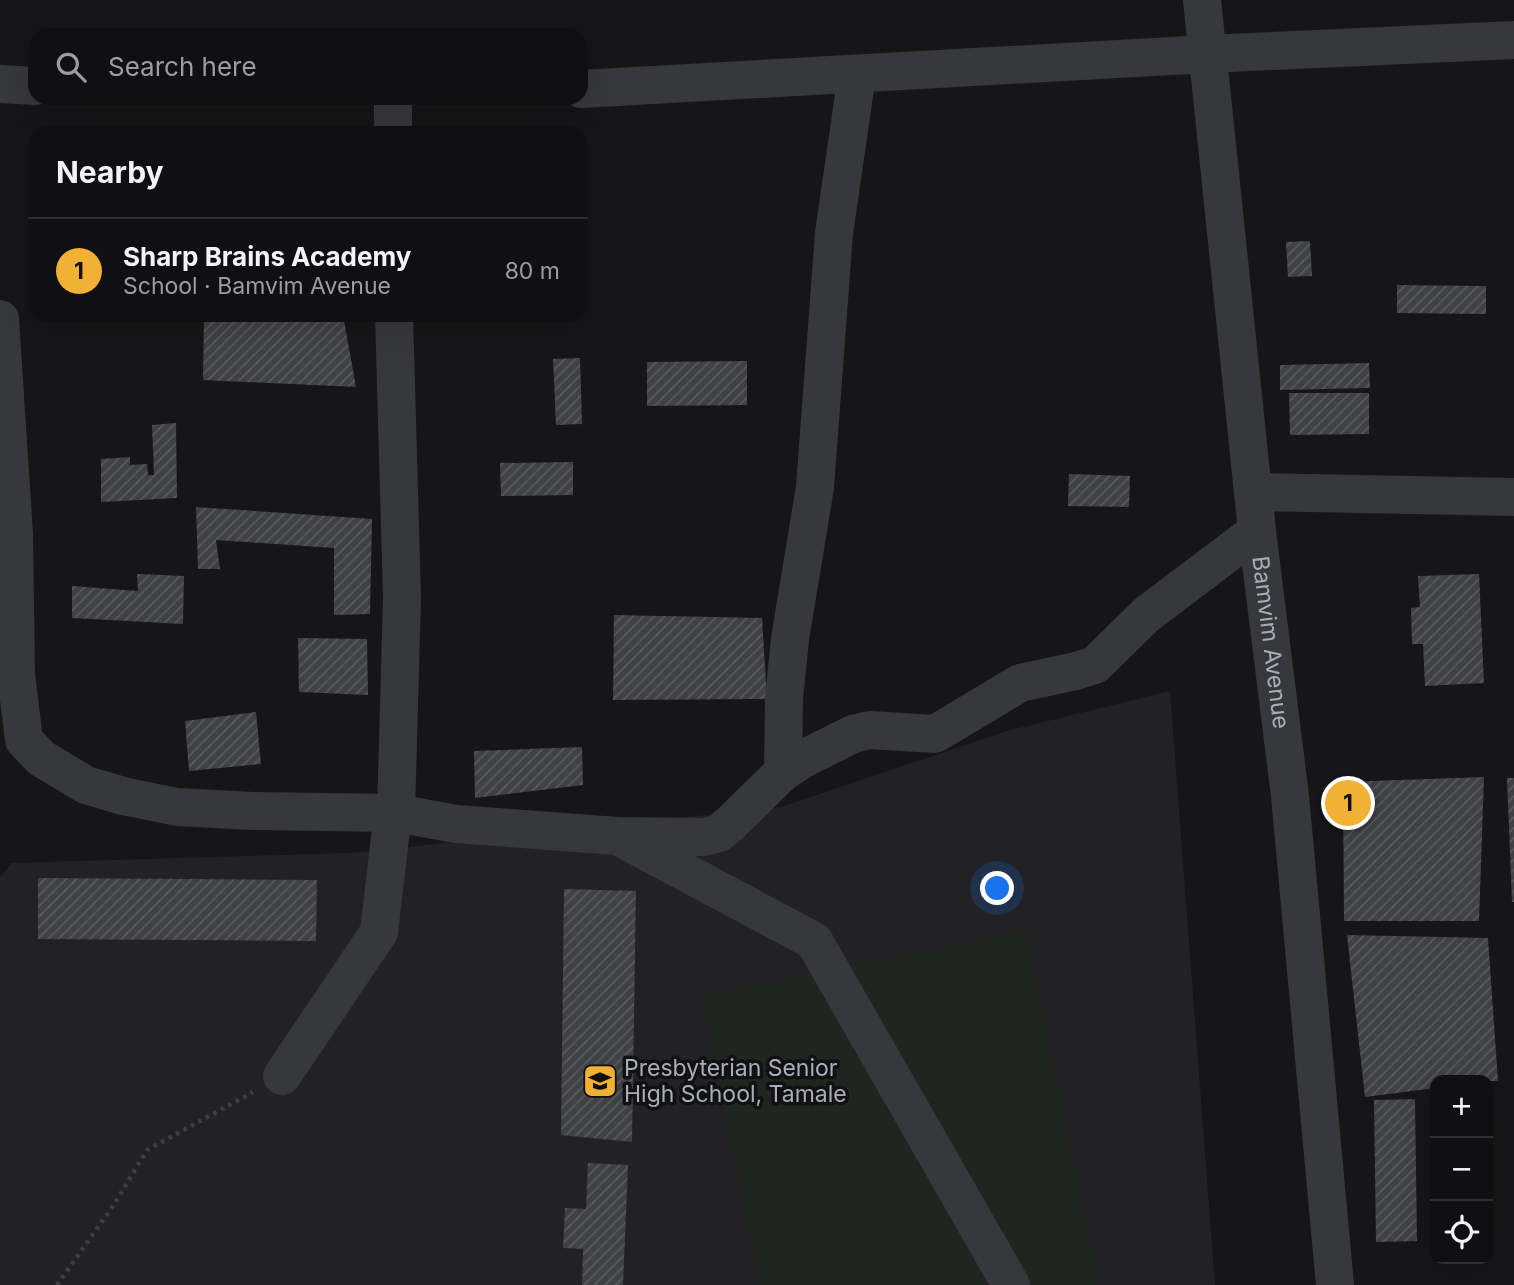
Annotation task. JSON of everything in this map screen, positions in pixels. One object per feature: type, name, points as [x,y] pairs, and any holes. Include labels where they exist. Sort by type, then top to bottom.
[{"type":"street","name":"Bamvim Avenue","points":[[1202,0],[1257,530],[1290,796],[1335,1285]]},
{"type":"street","points":[[588,89],[1207,54],[1514,40]]},
{"type":"street","points":[[783,772],[784,698],[790,639],[815,487],[834,233],[857,75]]},
{"type":"street","points":[[0,84],[28,86]]},
{"type":"street","points":[[393,105],[393,126]]},
{"type":"street","points":[[0,319],[14,534],[16,674],[24,740],[41,758],[86,785],[177,807],[396,813],[456,824],[617,836],[705,837],[719,833],[783,772],[853,734],[870,730],[935,734],[1020,683],[1096,665],[1146,615],[1257,530]]},
{"type":"street","points":[[282,1076],[379,932],[391,829],[396,813],[402,597],[394,322]]},
{"type":"street","points":[[1253,492],[1514,497]]},
{"type":"street","points":[[617,836],[814,941],[1011,1285]]},
{"type":"path","points":[[57,1285],[115,1203],[147,1150],[282,1076]]},
{"type":"shaded area","name":"Presbyterian Senior High School, Tamale","points":[[1170,691],[1215,1285],[0,1285],[0,877],[12,863],[351,853],[781,807],[1007,731]]},
{"type":"shaded area","points":[[1025,930],[1098,1285],[761,1285],[702,996]]},
{"type":"building","points":[[1310,241],[1312,276],[1288,277],[1286,242]]},
{"type":"building","points":[[1397,285],[1486,286],[1486,314],[1397,313]]},
{"type":"building","points":[[204,322],[344,322],[356,387],[203,380]]},
{"type":"building","points":[[580,358],[582,424],[556,425],[553,359]]},
{"type":"building","points":[[747,361],[747,405],[647,406],[647,362]]},
{"type":"building","points":[[1369,363],[1370,388],[1280,390],[1280,365]]},
{"type":"building","points":[[1289,393],[1369,393],[1369,434],[1290,435]]},
{"type":"building","points":[[176,423],[177,498],[101,502],[101,459],[130,457],[130,465],[147,464],[148,475],[154,475],[152,425]]},
{"type":"building","points":[[573,462],[573,495],[501,496],[500,463]]},
{"type":"building","points":[[1069,474],[1130,476],[1129,507],[1068,506]]},
{"type":"building","points":[[196,507],[372,519],[370,614],[334,615],[334,548],[216,540],[220,569],[198,569]]},
{"type":"building","points":[[137,574],[184,576],[183,624],[72,618],[72,586],[138,591]]},
{"type":"building","points":[[1479,574],[1484,683],[1425,686],[1423,644],[1412,644],[1411,608],[1420,607],[1418,576]]},
{"type":"building","points":[[614,615],[762,618],[767,699],[613,700]]},
{"type":"building","points":[[298,638],[367,639],[368,695],[299,692]]},
{"type":"building","points":[[256,712],[261,764],[189,771],[185,721]]},
{"type":"building","points":[[582,747],[583,785],[475,798],[474,751]]},
{"type":"building","points":[[1484,777],[1479,921],[1344,921],[1343,782]]},
{"type":"building","points":[[1507,778],[1514,778],[1514,902],[1512,902]]},
{"type":"building","points":[[38,878],[317,880],[316,941],[38,939]]},
{"type":"building","points":[[564,889],[636,891],[632,1142],[561,1135]]},
{"type":"building","points":[[1347,935],[1488,938],[1498,1081],[1493,1081],[1493,1075],[1430,1075],[1430,1089],[1365,1097]]},
{"type":"building","points":[[1415,1099],[1417,1241],[1376,1242],[1374,1100]]},
{"type":"building","points":[[588,1163],[628,1165],[623,1285],[582,1285],[583,1249],[563,1248],[565,1208],[586,1209]]},
{"type":"place","name":"Sharp Brains Academy","points":[[1348,803]]},
{"type":"place","name":"Presbyterian Senior High School, Tamale","points":[[600,1081]]}]
